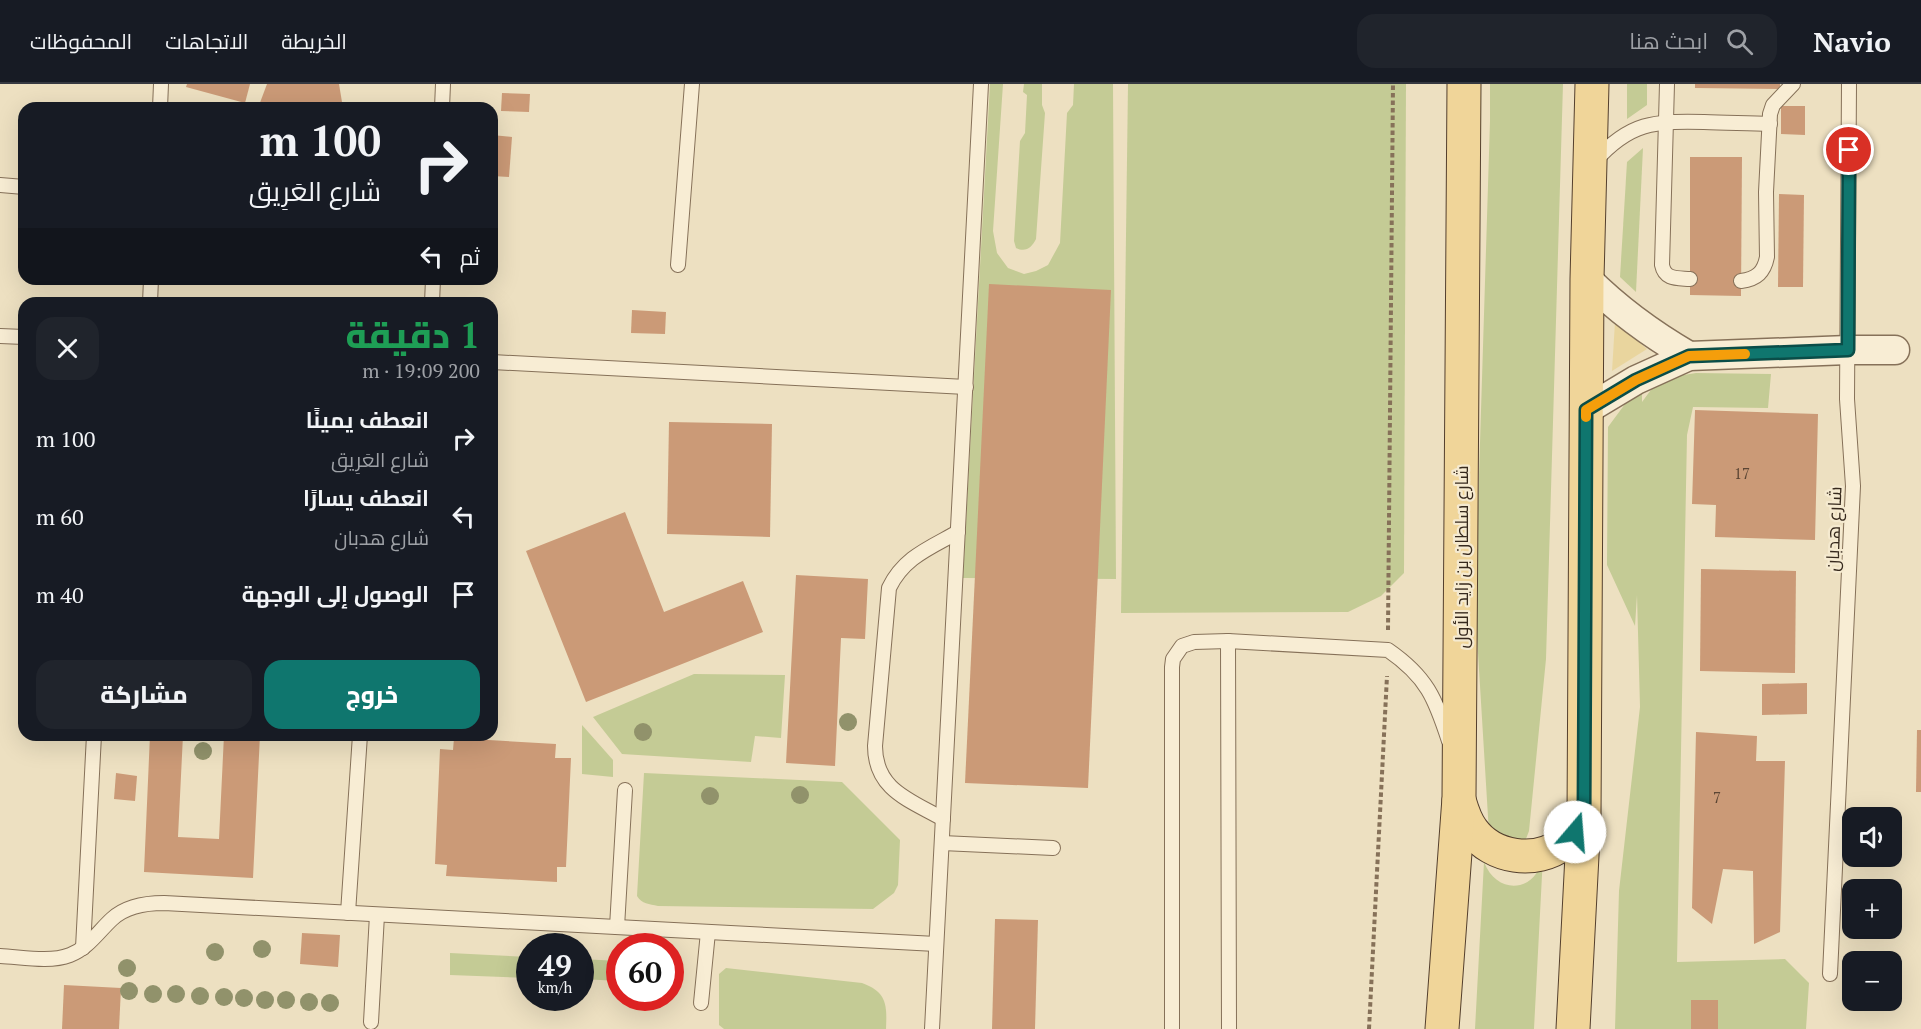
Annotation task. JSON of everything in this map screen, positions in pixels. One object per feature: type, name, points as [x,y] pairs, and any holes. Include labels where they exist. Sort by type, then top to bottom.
[{"type":"main road","name":"شارع سلطان بن زايد الأول","points":[[1442,1029],[1459,787],[1464,84]]},
{"type":"main road","points":[[1573,1029],[1584,817],[1587,279],[1592,84]]},
{"type":"main road","points":[[1459,787],[1463,815],[1471,830],[1483,842],[1498,851],[1514,856],[1532,856],[1548,852],[1563,844],[1575,832],[1584,817]]},
{"type":"street","points":[[1587,279],[1635,322],[1689,356]]},
{"type":"street","points":[[1586,410],[1636,380],[1689,356],[1895,350]]},
{"type":"lane","points":[[160,102],[161,84]]},
{"type":"lane","points":[[442,102],[444,84]]},
{"type":"lane","points":[[678,265],[692,84]]},
{"type":"lane","points":[[932,1029],[981,84]]},
{"type":"lane","points":[[1667,84],[1662,265],[1664,273],[1672,278],[1690,279]]},
{"type":"lane","points":[[1741,281],[1749,280],[1762,272],[1767,257],[1766,192],[1770,124],[1773,105],[1793,84]]},
{"type":"lane","name":"شارع هدبان","points":[[1830,974],[1853,486],[1847,399],[1849,84]]},
{"type":"lane","points":[[1591,165],[1606,148],[1624,135],[1644,126],[1665,121],[1770,124]]},
{"type":"lane","points":[[0,185],[18,186]]},
{"type":"lane","points":[[0,336],[18,338]]},
{"type":"lane","points":[[498,362],[966,387]]},
{"type":"lane","points":[[943,819],[896,792],[887,783],[879,773],[875,760],[875,746],[889,588],[895,575],[904,564],[958,532]]},
{"type":"lane","points":[[1228,641],[1229,1029]]},
{"type":"lane","points":[[1172,1029],[1172,667],[1177,652],[1188,643],[1228,641],[1388,650],[1412,669],[1430,692],[1438,710],[1459,787]]},
{"type":"lane","points":[[83,948],[94,741]]},
{"type":"lane","points":[[348,913],[360,741]]},
{"type":"lane","points":[[617,927],[625,790]]},
{"type":"lane","points":[[942,843],[1053,848]]},
{"type":"lane","points":[[0,956],[54,959],[69,955],[83,948],[113,918],[131,908],[151,903],[936,944]]},
{"type":"lane","points":[[371,1022],[376,915]]},
{"type":"lane","points":[[701,1003],[708,932]]},
{"type":"path","points":[[1369,1029],[1388,650],[1393,84]]},
{"type":"green space","points":[[990,84],[1003,84],[993,231],[997,253],[1008,268],[1024,274],[1048,265],[1060,243],[1067,113],[1073,105],[1074,84],[1113,84],[1116,579],[963,578]]},
{"type":"green space","points":[[1024,84],[1042,84],[1042,105],[1045,113],[1036,239],[1031,247],[1023,250],[1016,248],[1014,241],[1020,141],[1025,133],[1027,95],[1023,92]]},
{"type":"green space","points":[[1128,84],[1406,84],[1404,573],[1381,596],[1348,612],[1121,613]]},
{"type":"green space","points":[[1490,84],[1563,84],[1546,659],[1529,831],[1524,844],[1489,833],[1475,604]]},
{"type":"green space","points":[[1627,84],[1647,84],[1647,105],[1627,119]]},
{"type":"green space","points":[[1643,148],[1636,292],[1620,277],[1627,162]]},
{"type":"green space","points":[[1696,373],[1771,374],[1768,408],[1693,407],[1687,435],[1677,962],[1785,959],[1809,983],[1806,1029],[1615,1029],[1619,891],[1640,707],[1637,595],[1635,626],[1607,565],[1608,427],[1642,381],[1642,402],[1659,379]]},
{"type":"green space","points":[[694,674],[785,675],[781,738],[755,736],[751,762],[622,754],[593,717]]},
{"type":"green space","points":[[582,725],[613,760],[613,777],[582,774]]},
{"type":"green space","points":[[644,773],[842,782],[900,840],[898,885],[894,893],[873,909],[658,906],[643,902],[637,896]]},
{"type":"green space","points":[[1543,856],[1534,1029],[1475,1029],[1484,862],[1498,881],[1516,886],[1533,877]]},
{"type":"green space","points":[[450,953],[516,956],[516,978],[450,975]]},
{"type":"green space","points":[[594,960],[606,960],[606,980],[594,980]]},
{"type":"green space","points":[[726,968],[862,983],[876,991],[884,1000],[886,1029],[724,1029],[719,1025],[719,974]]},
{"type":"sand","points":[[1615,322],[1647,349],[1612,371]]},
{"type":"building","points":[[187,84],[250,84],[245,102],[186,87]]},
{"type":"building","points":[[267,84],[339,84],[342,102],[260,102]]},
{"type":"building","points":[[1695,84],[1780,84],[1780,89],[1695,88]]},
{"type":"building","points":[[502,93],[530,94],[529,112],[501,111]]},
{"type":"building","points":[[1781,106],[1805,106],[1805,135],[1781,134]]},
{"type":"building","points":[[498,136],[512,137],[509,177],[498,176]]},
{"type":"building","points":[[1690,157],[1742,157],[1741,296],[1690,295]]},
{"type":"building","points":[[1779,194],[1804,195],[1803,287],[1778,287]]},
{"type":"building","points":[[989,284],[1111,290],[1088,788],[965,783]]},
{"type":"building","points":[[632,310],[666,312],[665,334],[631,333]]},
{"type":"building","points":[[1695,410],[1818,414],[1815,540],[1715,537],[1716,505],[1692,504]]},
{"type":"building","points":[[669,422],[772,424],[770,537],[667,534]]},
{"type":"building","points":[[625,512],[664,612],[743,581],[763,632],[586,702],[526,551]]},
{"type":"building","points":[[1701,569],[1796,571],[1795,673],[1700,671]]},
{"type":"building","points":[[796,575],[868,579],[865,639],[841,638],[835,766],[786,763]]},
{"type":"building","points":[[1807,683],[1807,714],[1762,715],[1762,684]]},
{"type":"building","points":[[1917,730],[1921,730],[1921,792],[1916,792]]},
{"type":"building","points":[[1696,732],[1757,736],[1756,761],[1785,761],[1780,932],[1754,944],[1753,871],[1723,869],[1712,924],[1692,908]]},
{"type":"building","points":[[150,741],[183,741],[178,837],[219,839],[224,741],[260,741],[253,878],[144,872]]},
{"type":"building","points":[[454,741],[556,744],[555,758],[571,758],[566,867],[557,867],[557,882],[446,876],[447,865],[435,864],[440,749],[453,750]]},
{"type":"building","points":[[116,773],[137,776],[135,801],[114,799]]},
{"type":"building","points":[[995,919],[1038,920],[1035,1029],[992,1029]]},
{"type":"building","points":[[302,933],[340,935],[338,967],[300,964]]},
{"type":"building","points":[[64,985],[121,988],[119,1029],[62,1029]]},
{"type":"building","points":[[1691,1000],[1718,1000],[1718,1029],[1691,1029]]},
{"type":"slow traffic","points":[[1586,417],[1586,410],[1611,394],[1662,367],[1689,356],[1745,354]]},
{"type":"route","points":[[1575,832],[1584,817],[1586,410],[1636,380],[1689,356],[1848,350],[1849,150]]}]
